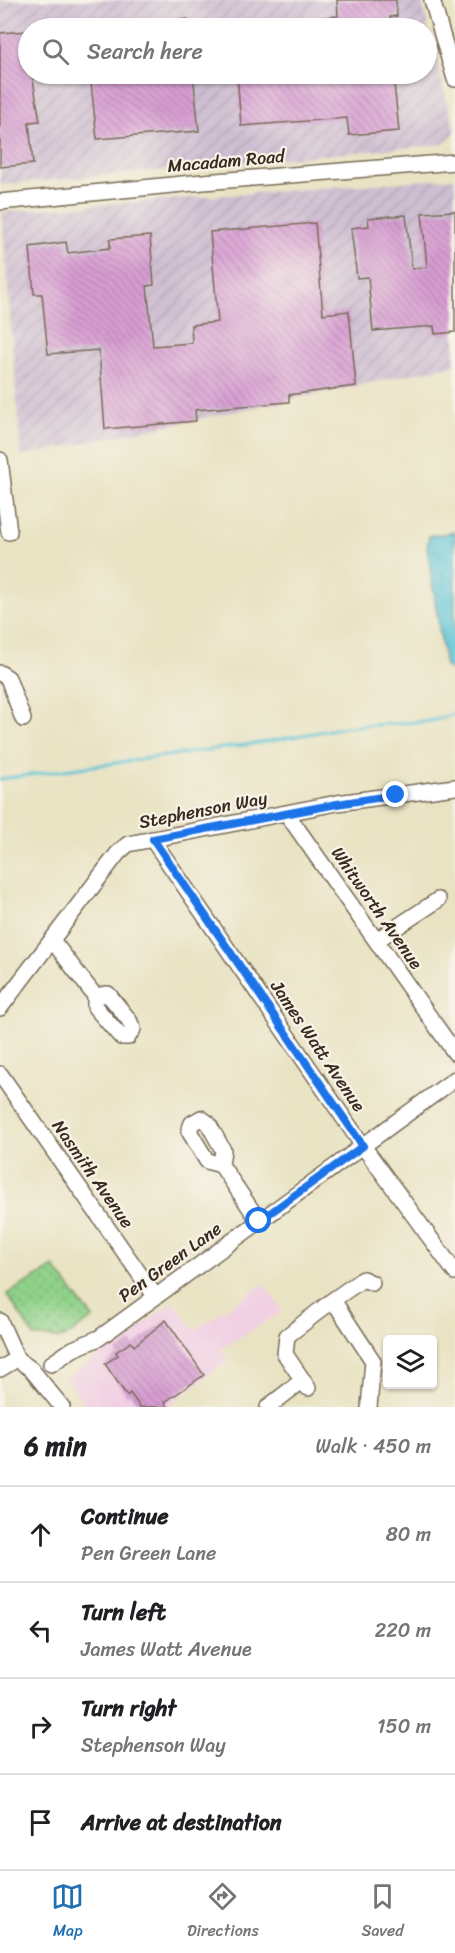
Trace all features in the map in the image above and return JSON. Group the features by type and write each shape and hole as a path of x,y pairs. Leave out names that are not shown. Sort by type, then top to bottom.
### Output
{"street":[{"path":"432,0 455,79"},
{"name":"Macadam Road","path":"0,202 204,182 455,162"},
{"path":"0,460 9,532"},
{"path":"0,673 8,678 23,719"},
{"name":"Stephenson Way","path":"0,1008 118,853 128,844 337,804 455,787"},
{"name":"Whitworth Avenue","path":"287,814 455,1053"},
{"name":"James Watt Avenue","path":"153,839 363,1146 455,1272"},
{"path":"377,940 438,900"},
{"path":"52,940 95,996"},
{"name":"Nasmith Avenue","path":"0,1074 155,1296"},
{"name":"Pen Green Lane","path":"59,1364 73,1349 99,1338 455,1079"},
{"path":"221,1166 259,1221"},
{"path":"268,1407 306,1384 285,1354 287,1336 363,1279 372,1283"},
{"path":"333,1300 373,1361 369,1407"},
{"path":"0,1321 17,1359 32,1369 62,1407"},
{"path":"0,1369 17,1359"}],"shaded area":[{"path":"0,0 421,0 426,18 18,18 18,84 437,84 437,62 455,132 444,144 0,185"},
{"path":"455,178 455,365 21,456 2,212"},
{"path":"263,1284 283,1311 221,1349 227,1361 170,1404 171,1407 86,1407 66,1378 173,1303 195,1330"}],"green space":[{"path":"54,1267 93,1318 64,1338 34,1337 7,1294"}],"water":[{"path":"455,532 455,670 445,667 427,548 429,536"}],"building":[{"path":"337,0 396,0 397,16 390,18 315,18 338,16"},
{"path":"18,32 18,84 34,84 40,121 29,122 33,164 0,167 0,33"},
{"path":"91,84 194,84 199,131 97,139"},
{"path":"238,84 394,84 399,131 349,135 347,118 241,126"},
{"path":"455,211 455,332 435,334 434,326 373,331 368,277 357,278 351,228 369,226 368,218 406,215 412,269 427,267 422,213"},
{"path":"315,223 323,314 349,311 356,386 289,395 289,402 195,410 196,421 105,429 99,350 48,354 42,294 34,294 30,247 66,242 68,253 110,248 110,239 150,236 154,285 147,286 153,346 192,343 191,325 218,322 210,232"},
{"path":"166,1320 204,1375 165,1402 168,1407 140,1407 130,1393 127,1396 105,1364 118,1355 116,1352 131,1342 134,1346"}],"waterway":[{"path":"0,779 259,743 346,727 431,721 455,714"}],"route":[{"path":"259,1221 363,1146 153,839 396,795"}]}
